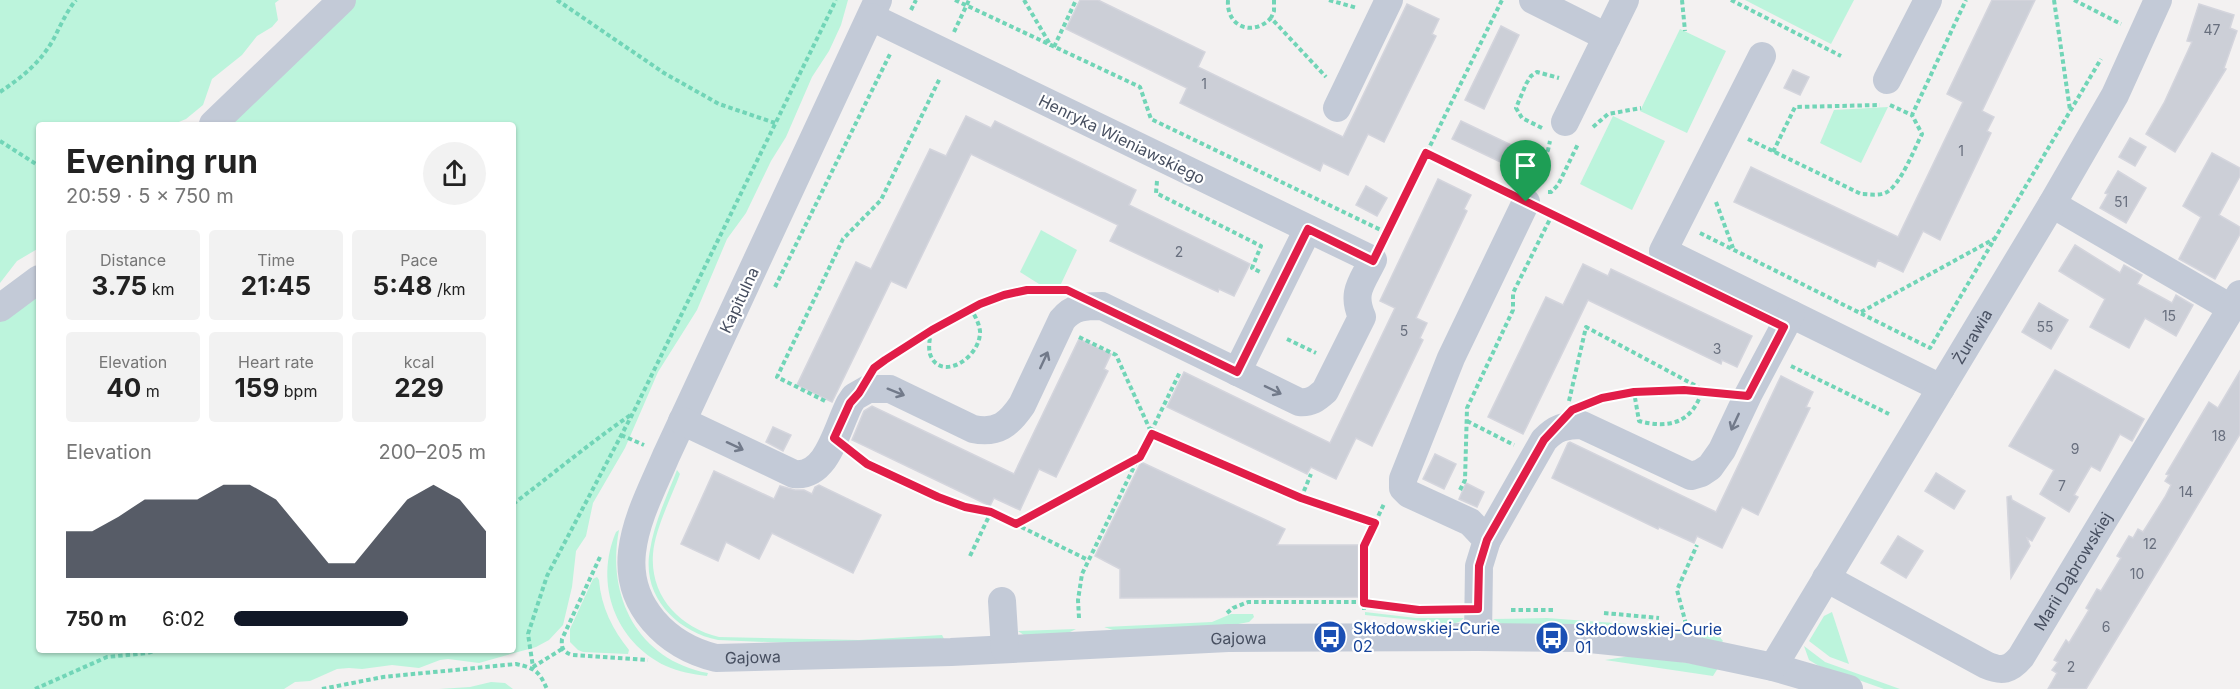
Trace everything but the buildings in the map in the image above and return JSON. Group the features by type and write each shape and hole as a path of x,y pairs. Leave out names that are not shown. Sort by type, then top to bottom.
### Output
{"street":[{"path":"215,122 342,0"},
{"path":"1340,102 1389,0"},
{"path":"1533,0 1607,37"},
{"path":"1580,129 1607,37 1625,0"},
{"path":"1887,80 1928,0"},
{"name":"Żurawia","path":"1773,667 2052,204 2115,95 2158,0"},
{"name":"Henryka Wieniawskiego","path":"874,8 901,31 1373,261"},
{"name":"Kapitulna","path":"643,606 636,589 632,554 636,532 644,509 682,421 874,8"},
{"path":"1762,56 1663,251 1941,388"},
{"path":"1487,540 1470,522 1408,494 1403,488 1403,479 1451,358 1526,202"},
{"path":"2052,204 2236,301"},
{"path":"1237,372 1308,229"},
{"path":"682,421 794,474 802,475 818,468 825,459 852,402 868,388 890,389 974,429 987,432 997,429 1014,417 1059,327 1068,313 1083,306 1102,306 1299,402 1307,403 1325,391 1362,317 1356,304 1358,291 1373,261"},
{"path":"0,308 36,281"},
{"name":"Marii Dąbrowskiej","path":"1826,578 1986,665 1998,670 2013,667 2236,301"},
{"path":"1478,623 1479,566 1487,540 1534,455 1554,430 1572,424 1582,425 1691,476 1701,473 1710,467 1722,450 1791,314"},
{"path":"1002,601 1005,649"},
{"name":"Gajowa","path":"643,606 665,634 683,646 716,658 1005,649 1478,623 1580,639 1688,649 1773,667 1849,689"}],"path":[{"path":"0,92 32,69 51,43 69,8 76,0"},
{"path":"557,0 673,78 719,104 775,123"},
{"path":"548,689 533,667 528,634 547,576 633,413 836,0"},
{"path":"775,288 916,0"},
{"path":"955,0 970,2 1053,46 1140,87 1151,119 1387,233"},
{"path":"1024,0 1053,46"},
{"path":"1053,46 1076,0"},
{"path":"1228,0 1228,11 1232,18 1238,25 1249,29 1265,25 1274,11 1274,0"},
{"path":"1373,261 1502,0"},
{"path":"1682,0 1685,31"},
{"path":"1731,0 1841,56"},
{"path":"2054,0 2071,111"},
{"path":"2074,0 2121,24"},
{"path":"970,2 949,43 947,65 881,200 843,239 777,377 852,402 874,368 932,330 971,309 1004,295 1027,290 1067,290"},
{"path":"2117,32 2126,16"},
{"path":"1271,18 1340,102"},
{"path":"1678,221 1930,348 2103,57"},
{"path":"1526,202 1530,190 1551,192 1558,185 1578,144 1580,129 1608,114 1641,108"},
{"path":"1726,128 1861,194 1877,195 1895,186 1922,134 1912,116"},
{"path":"0,141 36,164"},
{"path":"1426,153 1647,261"},
{"path":"1157,173 1156,193 1261,246 1252,268 1261,273"},
{"path":"1713,195 1733,249"},
{"path":"1449,512 1465,480 1467,408 1513,310 1513,294 1552,215"},
{"path":"1860,313 1995,238"},
{"path":"932,330 929,346 933,359 949,367 963,363 970,357 979,339 978,322 971,309"},
{"path":"1059,327 1116,355 1152,434 1301,498 1375,523"},
{"path":"1554,430 1565,418 1586,327 1702,391"},
{"path":"1287,339 1339,364"},
{"path":"1079,618 1080,591 1088,560 1152,434 1191,350"},
{"path":"1769,356 1889,414"},
{"path":"1582,404 1634,392 1684,390 1748,396"},
{"path":"1634,392 1639,421 1663,425 1688,416 1695,409 1702,391"},
{"path":"516,502 592,441 633,413"},
{"path":"1467,421 1534,455"},
{"path":"621,435 651,448"},
{"path":"834,438 867,464 947,501 991,512 1088,560"},
{"path":"1016,524 1140,457"},
{"path":"1301,498 1311,474"},
{"path":"1364,610 1364,546 1385,502"},
{"path":"970,556 991,512"},
{"path":"1687,628 1677,590 1696,545"},
{"path":"600,556 562,639 562,649 572,655 648,660"},
{"path":"1219,617 1248,602 1364,603 1431,610"},
{"path":"1478,623 1557,610"},
{"path":"1598,612 1666,619"},
{"path":"1676,621 1698,624"},
{"path":"322,689 382,677 490,665 516,664 533,667 562,649"},
{"path":"35,689 107,657 147,653"}],"green space":[{"path":"0,0 279,0 275,3 278,20 272,27 257,36 242,55 212,79 203,105 186,119 179,122 36,122 36,250 17,261 0,283"},
{"path":"351,0 848,0 841,25 829,51 812,77 786,137 771,161 746,213 727,239 697,310 658,372 625,448 593,503 586,536 576,551 572,587 563,625 549,640 536,647 516,653 516,122 227,122"},
{"path":"1745,0 1854,0 1831,44"},
{"path":"1680,29 1726,51 1687,133 1640,111"},
{"path":"1888,107 1861,163 1820,143 1834,110"},
{"path":"1613,116 1665,141 1632,210 1580,184"},
{"path":"1041,230 1077,250 1060,286 1039,284 1020,272"},
{"path":"36,287 36,653 515,653 479,663 448,659 419,668 392,665 362,669 337,669 310,681 295,682 284,689 0,689 0,314"},
{"path":"677,470 680,474 654,544 653,569 662,596 670,607 691,626 719,637 859,640 942,635 944,639 815,644 718,640 688,629 665,609 656,596 649,567 654,530"},
{"path":"619,530 616,555 618,578 623,601 632,621 646,639 663,654 684,666 708,673 707,676 666,666 648,655 622,627 614,609 607,571 610,551 616,532"},
{"path":"597,577 605,609 629,650 628,654 583,652 570,642 570,629 593,579"},
{"path":"1365,612 1416,618 1464,618 1452,624 1365,615"},
{"path":"1832,612 1849,664 1830,657 1809,641 1824,616"},
{"path":"1231,614 1253,614 1254,617 1249,622 1233,625 1116,631 1104,627 1212,622"},
{"path":"1547,618 1655,626 1719,636 1723,641 1721,643 1502,624 1493,619"},
{"path":"1076,629 1068,633 1024,635 1018,631"},
{"path":"1804,646 1825,662 1900,689 1884,689 1819,666 1809,660"},
{"path":"1631,656 1718,668 1713,676 1605,660"},
{"path":"491,682 505,683 513,689 439,689 470,687"}],"place":[{"name":"Skłodowskiej-Curie 02","path":"1330,637"},
{"name":"Skłodowskiej-Curie 01","path":"1552,638"}],"route":[{"path":"1426,153 1526,202 1784,327 1748,396 1684,390 1634,392 1602,398 1582,404 1572,410 1544,440 1534,455 1487,540 1479,566 1478,609 1419,610 1364,603 1364,546 1375,523 1301,498 1152,434 1140,457 1016,524 991,512 965,507 938,497 867,464 834,438 845,411 874,368 949,320 1004,295 1027,290 1067,290 1237,372 1308,229 1373,261 1426,153"}]}
